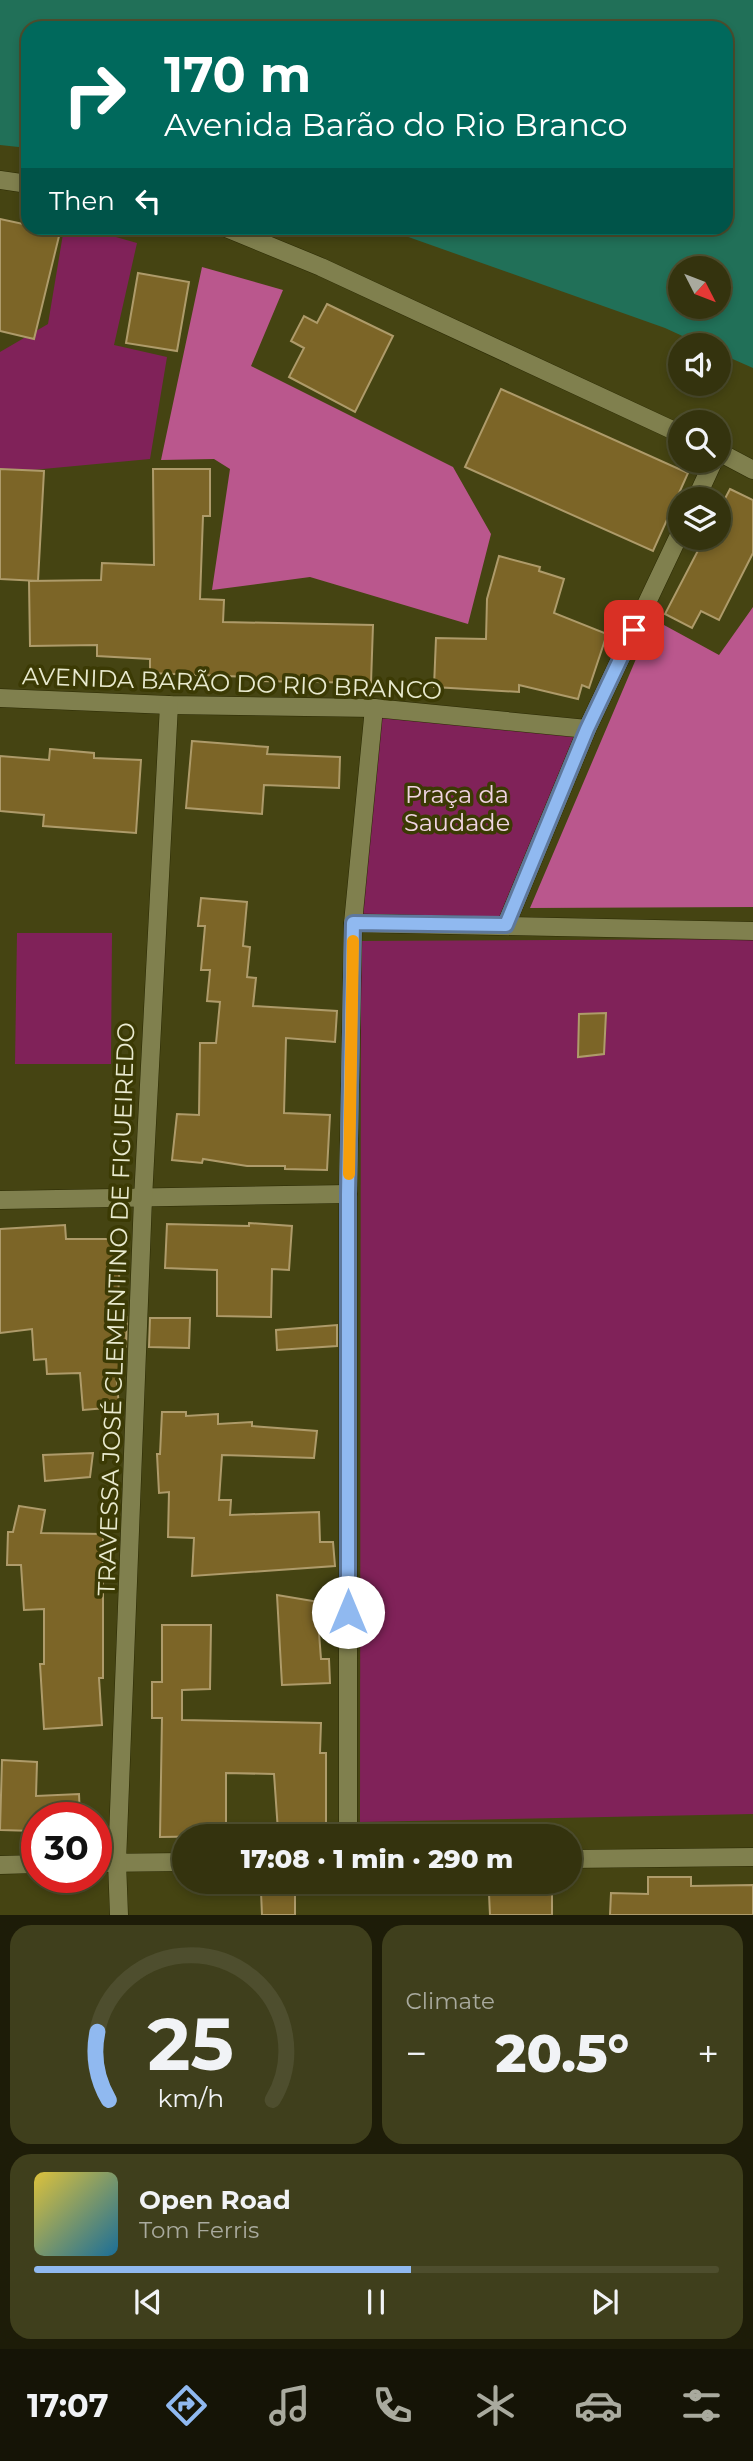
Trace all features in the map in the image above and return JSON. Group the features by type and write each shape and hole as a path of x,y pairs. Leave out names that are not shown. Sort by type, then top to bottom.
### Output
{"street":[{"path":"0,180 21,183"},
{"path":"243,235 321,267 668,428"},
{"path":"731,458 753,470"},
{"path":"506,925 587,729 672,550"},
{"name":"AVENIDA BARÃO DO RIO BRANCO","path":"0,698 169,705 374,708 587,729"},
{"name":"TRAVESSA JOSÉ CLEMENTINO DE FIGUEIREDO","path":"119,1915 117,1863 143,1199 169,705"},
{"path":"348,1824 348,1194 353,923 374,708"},
{"path":"353,923 753,931"},
{"path":"0,1200 348,1194"},
{"path":"582,1859 753,1857"},
{"path":"112,1863 172,1862"},
{"path":"0,1865 21,1864"}],"green space":[{"path":"63,235 109,235 137,243 114,345 167,357 150,459 0,473 0,352 48,324"},
{"name":"Praça da Saudade","path":"382,716 579,734 503,919 361,916"},
{"path":"17,933 112,933 111,1064 15,1064"},
{"path":"753,939 753,1814 360,1822 361,941"}],"shaded area":[{"path":"0,0 753,0 753,368 731,358 731,333 676,333 403,235 733,235 733,21 21,21 21,147 0,145"},
{"path":"202,267 283,290 251,366 453,467 491,534 468,624 310,577 212,590 230,469 214,459 161,460"},
{"path":"753,607 753,907 530,908 653,619 719,655"}],"building":[{"path":"0,219 21,224 21,235 59,235 34,339 0,331"},
{"path":"138,273 189,282 177,351 126,343"},
{"path":"327,304 393,336 355,412 289,377 304,348 291,341 304,316 317,323"},
{"path":"501,389 668,464 668,473 688,473 682,487 668,487 668,518 653,551 465,467"},
{"path":"0,469 44,471 38,581 0,579"},
{"path":"153,469 210,469 210,516 203,516 200,599 224,600 223,622 373,625 371,683 250,681 250,677 150,673 150,659 97,656 97,645 30,646 29,581 101,580 102,563 154,565"},
{"path":"731,489 753,500 753,553 719,620 701,611 692,628 665,614 698,550 731,550"},
{"path":"499,556 540,567 539,571 564,579 554,613 607,634 589,688 582,685 578,699 519,685 519,692 434,687 436,638 486,639 487,599"},
{"path":"192,741 268,747 267,754 340,757 339,788 264,785 262,814 186,808"},
{"path":"50,749 94,753 94,758 141,760 136,833 43,826 44,815 0,811 0,756 49,760"},
{"path":"201,898 247,902 243,946 250,947 247,977 256,978 253,1006 337,1011 335,1042 286,1038 284,1113 330,1115 327,1170 247,1166 203,1159 202,1163 172,1160 177,1114 199,1115 200,1043 216,1043 220,1002 207,1001 210,970 201,970 205,926 198,926"},
{"path":"606,1013 604,1054 578,1057 579,1014"},
{"path":"249,1223 292,1226 289,1270 272,1269 271,1317 217,1316 217,1270 165,1268 167,1224 249,1226"},
{"path":"65,1225 66,1239 114,1239 120,1260 117,1317 127,1317 126,1347 119,1347 120,1372 116,1372 119,1407 83,1410 80,1373 47,1374 46,1359 34,1360 32,1329 0,1333 0,1229"},
{"path":"150,1318 190,1318 189,1348 149,1347"},
{"path":"337,1325 337,1346 277,1350 276,1330"},
{"path":"162,1412 186,1412 186,1416 218,1414 218,1424 252,1422 252,1426 317,1431 314,1458 222,1455 219,1500 231,1500 230,1515 319,1512 320,1542 333,1542 335,1566 192,1576 194,1538 168,1537 169,1492 159,1493 157,1454 160,1454"},
{"path":"93,1453 90,1477 45,1481 43,1455"},
{"path":"19,1506 45,1510 41,1533 103,1534 103,1678 99,1678 102,1725 44,1729 40,1664 44,1664 44,1609 24,1610 21,1565 7,1565 8,1532 13,1532"},
{"path":"277,1595 325,1603 319,1633 321,1659 329,1659 330,1683 282,1685"},
{"path":"162,1625 211,1625 210,1689 182,1690 182,1720 321,1723 320,1753 326,1753 326,1824 278,1824 274,1774 226,1773 226,1824 172,1824 172,1837 160,1837 162,1718 152,1718 152,1682 162,1682"},
{"path":"2,1760 37,1762 36,1796 79,1794 79,1802 21,1802 21,1831 0,1830"},
{"path":"648,1877 691,1877 691,1886 753,1885 753,1915 610,1915 611,1893 648,1894"},
{"path":"261,1894 295,1894 295,1915 262,1915"},
{"path":"489,1894 552,1894 552,1915 490,1915"}],"slow traffic":[{"path":"349,1174 353,941"}],"route":[{"path":"348,1612 348,1194 353,923 506,925 587,729 634,630"}]}
